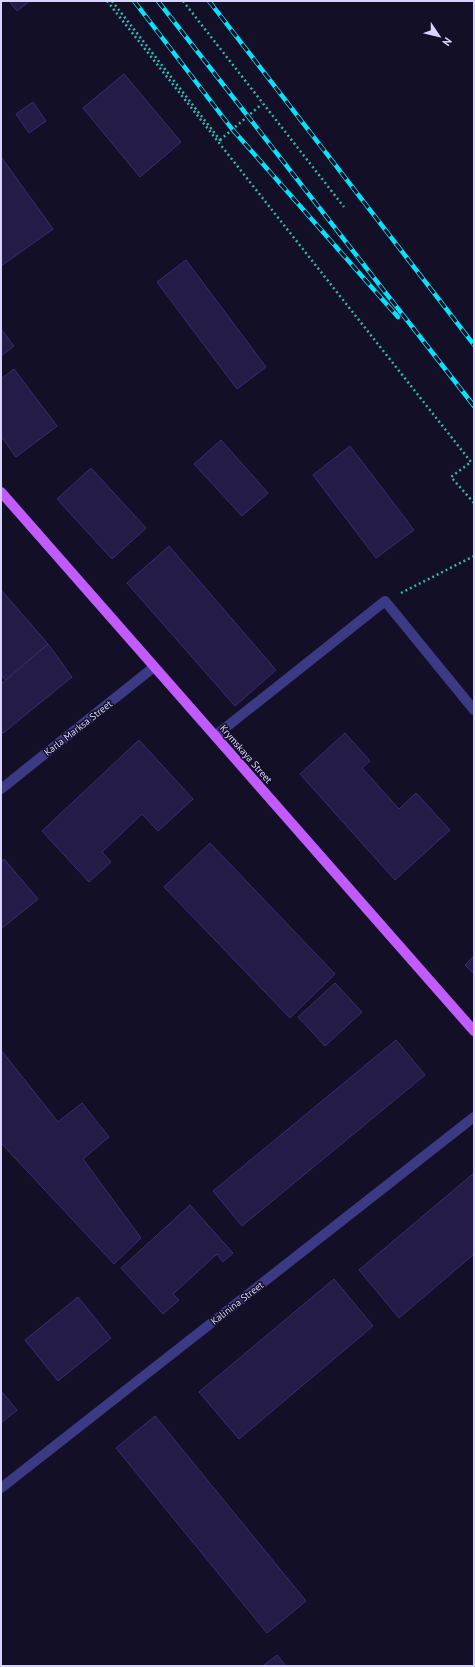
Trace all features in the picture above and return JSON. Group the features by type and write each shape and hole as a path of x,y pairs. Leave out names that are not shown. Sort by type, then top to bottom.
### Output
{"main road":[{"name":"Krymskaya Street","path":"1,492 474,1031"}],"street":[{"path":"215,736 385,601 474,710"},
{"name":"Karla Marksa Street","path":"1,789 154,667"},
{"name":"Kalinina Street","path":"1,1488 474,1117"}],"path":[{"path":"107,1 471,462 451,477 474,503"},
{"path":"112,1 219,141"},
{"path":"183,1 344,207"},
{"path":"219,141 262,104"},
{"path":"385,601 474,556"}],"building":[{"path":"9,1 30,1 17,11"},
{"path":"124,74 181,142 140,177 83,108"},
{"path":"33,102 46,121 29,133 16,114"},
{"path":"1,157 53,229 1,266"},
{"path":"186,260 266,367 237,389 157,282"},
{"path":"1,329 14,346 1,356"},
{"path":"14,369 57,426 16,457 1,436 1,379"},
{"path":"221,440 268,493 242,516 194,464"},
{"path":"350,446 414,530 376,558 313,475"},
{"path":"91,468 146,528 112,559 57,499"},
{"path":"169,546 276,670 235,706 127,583"},
{"path":"1,590 48,644 6,681 1,674"},
{"path":"48,644 72,677 3,733 1,731 1,684"},
{"path":"345,733 370,761 362,768 399,809 416,793 450,830 395,880 300,774"},
{"path":"139,740 193,799 158,831 142,814 102,852 111,862 89,882 42,831"},
{"path":"210,843 335,974 290,1018 164,887"},
{"path":"4,859 38,899 1,929 1,862"},
{"path":"474,956 474,974 465,965"},
{"path":"335,983 362,1012 325,1046 298,1017"},
{"path":"396,1040 425,1075 242,1226 213,1191"},
{"path":"1,1050 58,1122 82,1103 109,1137 83,1159 141,1238 114,1264 1,1143"},
{"path":"474,1173 474,1254 399,1318 359,1270"},
{"path":"190,1205 233,1253 223,1262 217,1254 173,1294 179,1300 163,1314 121,1268"},
{"path":"334,1279 373,1326 239,1439 199,1392"},
{"path":"78,1297 111,1338 58,1381 25,1340"},
{"path":"1,1391 17,1410 1,1423"},
{"path":"155,1416 306,1601 267,1633 116,1448"},
{"path":"277,1655 286,1666 263,1666"}],"railway":[{"path":"134,1 232,129 398,317"},
{"path":"158,1 474,406"},
{"path":"209,1 474,345"}]}
